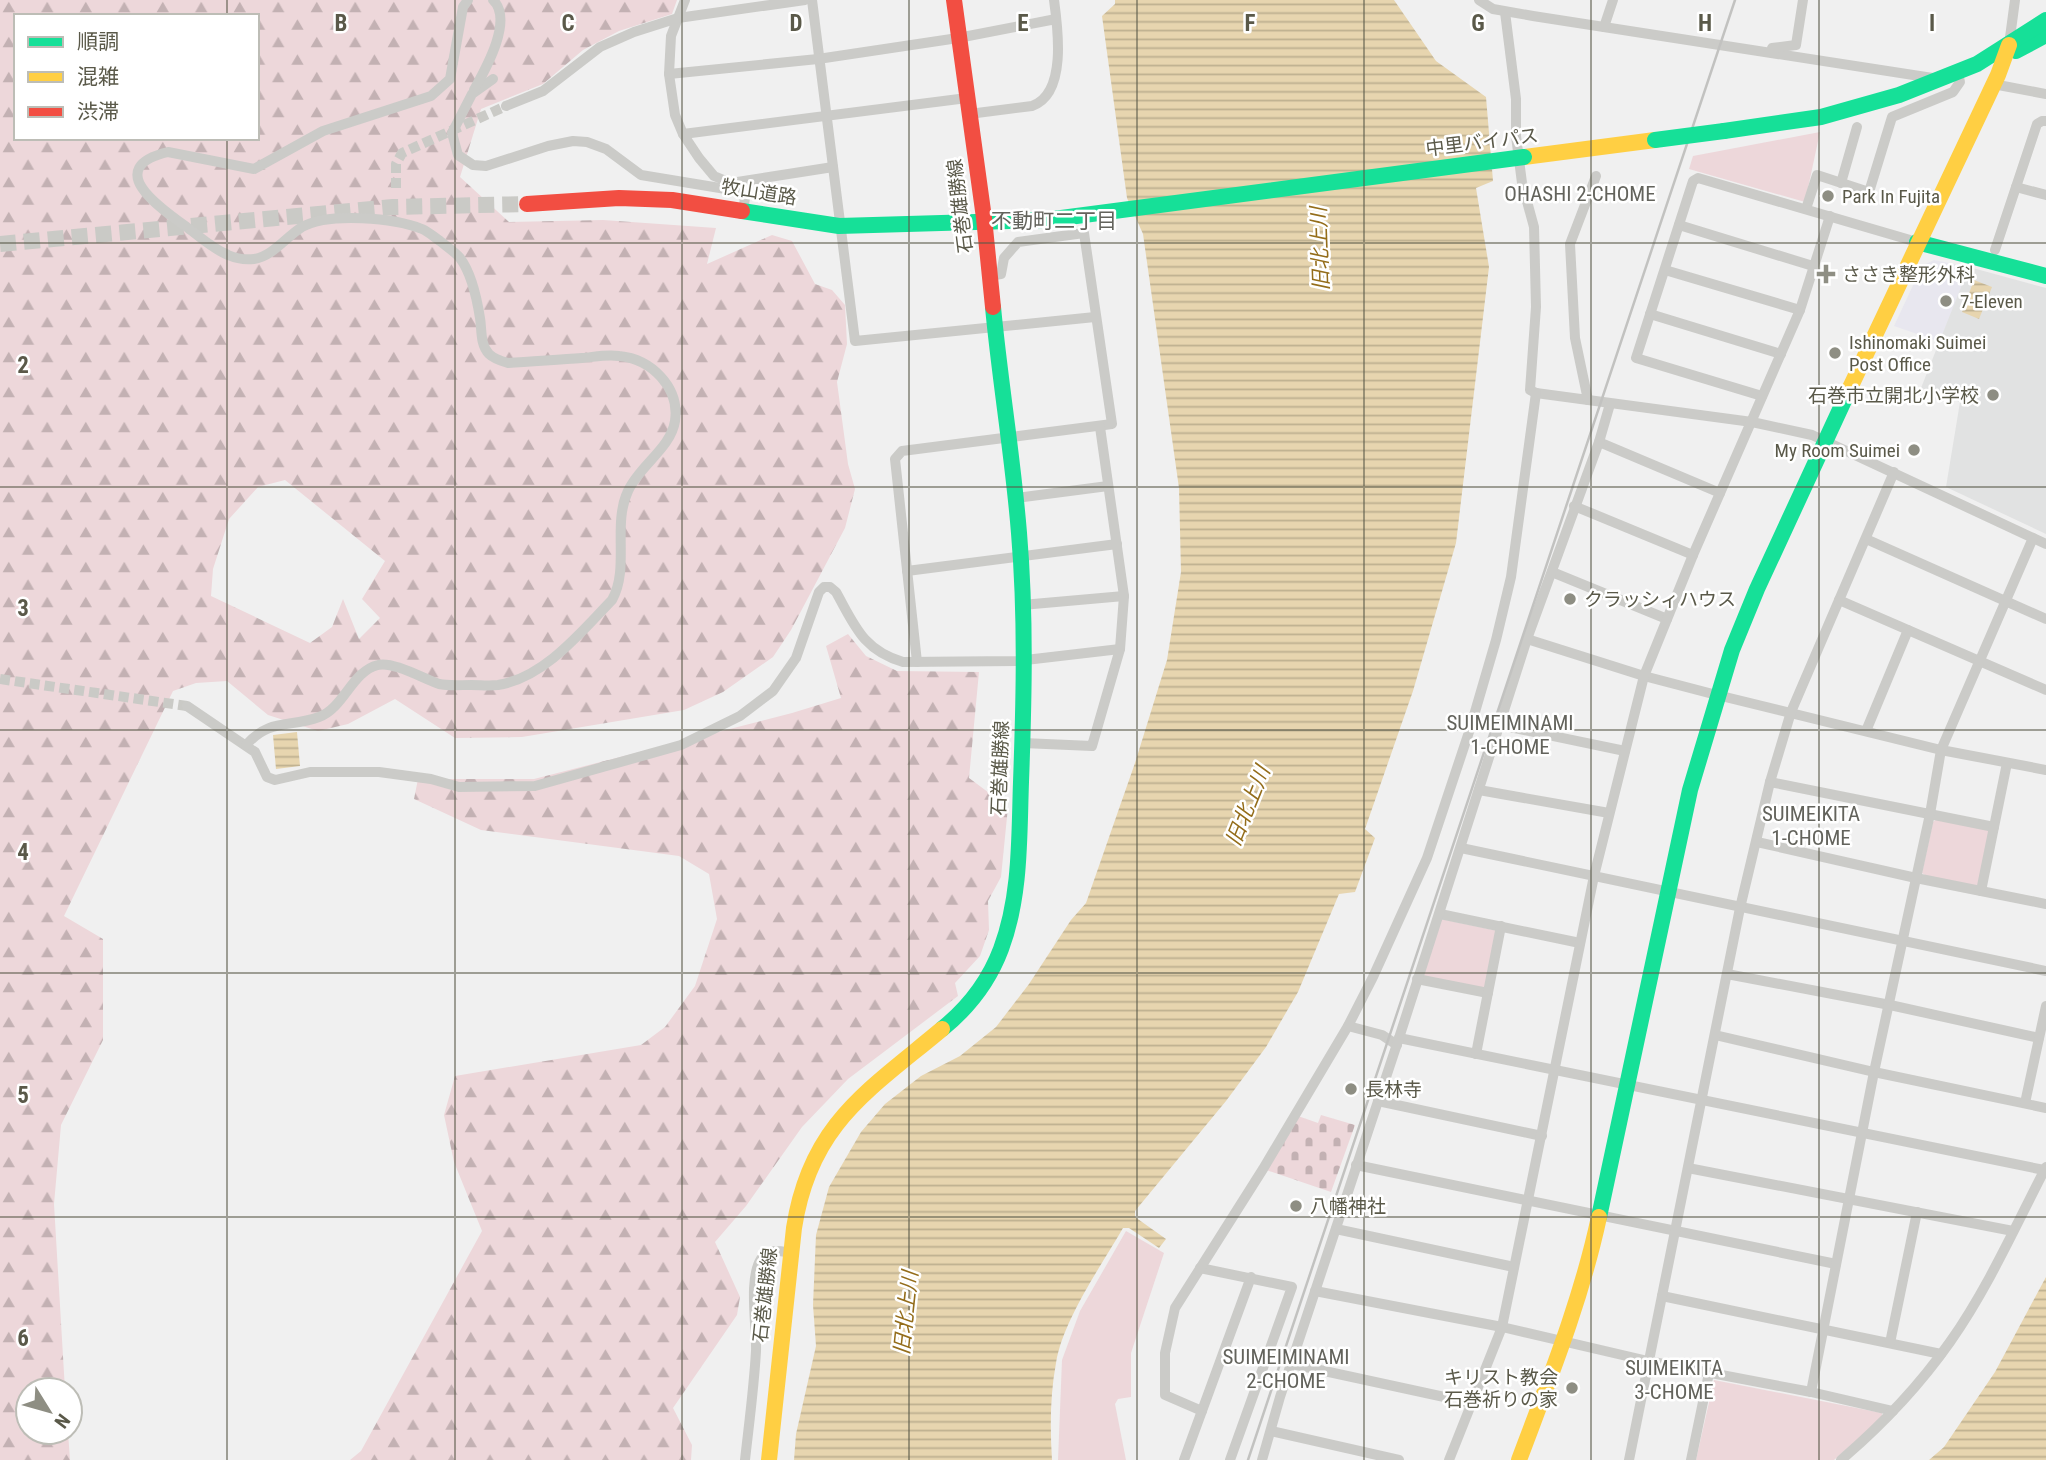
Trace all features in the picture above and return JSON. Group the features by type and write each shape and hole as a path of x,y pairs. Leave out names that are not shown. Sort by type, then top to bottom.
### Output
{"street":[{"path":"246,745 267,727 319,717 333,709 358,679 379,665 390,665 445,685 498,685 536,669 560,654 612,600 618,589 621,524 627,492 640,470 667,439 675,421 674,401 669,386 657,372 643,362 618,356 508,363 489,354 484,345 472,283 460,257 426,231 379,220 327,219 305,225 265,255 255,259 242,258 217,249 160,209 146,196 139,184 138,171 144,161 154,155 168,152 254,169 323,131 431,96 450,79 463,7 467,0"},
{"path":"493,0 500,9 501,19 492,58 452,132 458,155 472,165 486,166 548,146 573,141 587,142 606,149 641,175 738,191 745,198 743,212"},
{"path":"685,0 671,36 669,74 675,115 690,147 714,176 732,183 833,167"},
{"path":"506,106 543,91 600,47 634,32 678,18 805,0"},
{"path":"812,0 855,341 1095,317"},
{"name":"石巻雄勝線","path":"769,1460 791,1253 801,1191 823,1144 864,1093 934,1039 959,1015 980,988 1000,953 1007,930 1014,884 1023,743 1024,659 1020,555 985,222 954,0"},
{"path":"683,134 826,115 968,106 1032,106 1040,103 1051,90 1059,50 1054,0"},
{"path":"1479,0 1482,4 1505,12 1942,79"},
{"path":"1604,27 1613,0"},
{"path":"1759,50 1796,45 1803,0"},
{"path":"1520,1460 1588,1267 1692,784 1732,650 1825,440 1993,84 2007,50 2015,0"},
{"path":"1505,12 1516,99 1516,136 1522,183 1534,227 1536,307 1531,390 1610,404 1786,427 1825,440 2046,544"},
{"path":"669,74 818,59 958,38 1056,19"},
{"name":"中里バイパス","path":"2007,50 2046,20"},
{"name":"中里バイパス","path":"985,222 1046,220 1821,117 1869,105 1942,79 2046,35"},
{"path":"1807,209 1817,175 1870,192 1892,117 1953,92 1960,82 1958,73"},
{"path":"472,94 493,79"},
{"path":"1993,84 2046,94"},
{"path":"1995,250 2038,124 2046,121"},
{"path":"1841,183 1857,127"},
{"path":"1588,400 1575,338 1570,244 1596,176"},
{"path":"1762,396 1636,358 1693,181 1698,178 1917,242 2046,276"},
{"path":"2016,187 2046,195"},
{"name":"牧山道路","path":"527,204 629,198 672,200 839,226 985,222"},
{"path":"1450,1460 1502,1327 1594,876 1644,676 1693,555 1800,310 1830,216"},
{"path":"1679,225 1814,267"},
{"path":"917,662 895,459 898,454 902,451 1112,424 1084,233 1018,242 1004,258 1001,274 989,276"},
{"path":"1665,270 1800,310"},
{"path":"1650,314 1781,354"},
{"path":"1202,1410 1165,1395 1165,1353 1175,1308 1263,1169 1348,1026 1427,858 1483,685 1511,577 1536,393"},
{"path":"1262,1460 1527,639 1599,442 1610,404"},
{"path":"1023,743 1092,746 1120,649 1124,596 1100,427"},
{"path":"1599,442 1720,493"},
{"path":"1629,1460 1740,908 1770,782 1791,712 1894,472"},
{"path":"1016,498 1108,486"},
{"path":"1574,506 1693,555"},
{"path":"1811,1392 1941,750 2033,538"},
{"path":"1866,539 2046,619"},
{"path":"907,571 1117,544"},
{"path":"1552,572 1667,618"},
{"path":"187,706 256,752 267,777 275,780 310,772 379,772 431,779 458,787 535,786 681,745 740,716 773,691 787,674 796,658 819,592 824,587 830,587 836,592 862,638 870,646 886,657 903,662 1017,661 1120,649"},
{"path":"1022,606 1124,596"},
{"path":"1839,600 2046,690"},
{"path":"1866,731 1908,630"},
{"path":"1527,639 1644,676 1717,695 1941,750 2046,770"},
{"path":"1500,725 1625,751"},
{"path":"1981,891 2007,763"},
{"path":"1770,782 1994,827"},
{"path":"1479,789 1609,813"},
{"path":"1757,842 2046,904"},
{"path":"1461,848 2046,971"},
{"path":"1440,914 1580,943"},
{"path":"1476,1054 1501,926"},
{"path":"1727,974 1890,1005 2039,1038"},
{"path":"1417,979 1488,993"},
{"path":"2025,1103 2046,1006"},
{"path":"1348,1026 1398,1042 1476,1054 2045,1168 1962,1324 1893,1411 1841,1460"},
{"path":"1715,1035 2046,1108"},
{"path":"1378,1101 1542,1136"},
{"path":"1356,1165 1836,1264"},
{"path":"1688,1168 2013,1231"},
{"path":"1890,1343 1917,1212"},
{"path":"1336,1229 1514,1266"},
{"path":"745,1460 756,1350 756,1273 767,1253 791,1253"},
{"path":"1199,1268 1292,1287 1230,1460"},
{"path":"1184,1460 1251,1278"},
{"path":"1315,1291 1502,1327 1648,1361 1811,1392 1893,1411"},
{"path":"1662,1296 1941,1353"},
{"path":"1292,1364 1472,1403"},
{"path":"1691,1460 1709,1373"},
{"path":"1271,1432 1399,1460"}],"shaded area":[{"path":"1934,260 1969,267 1940,342 1894,326 1922,266"},
{"name":"石巻市立開北小学校","path":"1969,267 2046,288 2046,534 1946,487 1960,402 1921,388"}],"green space":[{"path":"0,0 677,0 672,14 619,31 583,50 543,84 481,109 460,177 509,222 603,220 716,228 707,264 772,235 792,241 815,284 832,290 845,305 847,344 837,382 848,464 855,489 845,528 791,630 773,657 723,692 684,710 522,737 455,738 395,699 348,724 318,731 268,715 227,681 196,683 173,691 64,916 103,939 103,1040 61,1125 54,1204 64,1376 14,1376 14,1446 69,1446 70,1460 0,1460","holes":["285,480 385,561 362,599 380,618 359,639 343,599 332,627 310,643 211,596 213,569 229,519 258,487"]},
{"path":"1820,132 1805,202 1689,169 1693,156"},
{"path":"848,634 866,656 897,671 979,672 969,778 1008,807 1001,877 988,901 989,930 980,956 955,983 958,996 848,1079 802,1127 746,1206 715,1242 740,1297 737,1315 673,1408 692,1445 691,1460 350,1460 361,1451 482,1231 454,1162 444,1115 455,1076 641,1045 665,1027 695,986 717,919 709,874 679,856 481,830 414,799 418,779 534,779 841,698 826,646"},
{"path":"1937,819 1989,829 1980,888 1928,877 1922,873 1933,822"},
{"path":"1441,919 1498,931 1485,989 1423,977"},
{"path":"1321,1115 1355,1125 1331,1192 1263,1169 1298,1116 1318,1123"},
{"path":"1126,1231 1164,1253 1131,1353 1131,1397 1118,1399 1115,1404 1126,1460 1058,1460 1062,1360 1080,1311"},
{"path":"1714,1380 1882,1413 1882,1419 1834,1460 1696,1460"}],"water":[{"name":"旧北上川","path":"1115,0 1394,0 1436,61 1486,97 1493,181 1476,188 1489,267 1456,543 1413,691 1365,829 1375,838 1355,892 1339,894 1298,992 1266,1047 1226,1101 1135,1211 1135,1217 1166,1239 1159,1248 1129,1228 1123,1228 1074,1311 1056,1363 1051,1412 1052,1460 794,1460 796,1434 816,1346 813,1305 816,1235 829,1187 861,1132 885,1104 921,1076 960,1056 996,1027 1029,984 1071,920 1086,903 1135,763 1167,660 1181,572 1179,488 1143,234 1127,198 1102,16 1115,4"},
{"path":"1974,280 1992,287 1979,319 1962,312"},
{"path":"297,732 300,766 276,769 273,735"},
{"path":"2046,1277 2046,1460 1929,1460 1944,1447 1995,1372"}],"tunnel":[{"path":"396,188 396,164 402,153 506,106"},
{"path":"0,244 393,207 527,204"},
{"path":"0,679 187,706"}],"railway":[{"path":"1248,1460 1735,0"}],"traffic: fast":[{"path":"1724,131 1821,117 1899,95 1977,64 2046,20"},
{"path":"2016,51 2046,35"},
{"path":"1655,140 1724,131"},
{"path":"1046,220 1524,157"},
{"path":"742,211 839,226 1046,220"},
{"path":"1917,242 2046,276"},
{"path":"942,1029 977,993 996,961 1008,929 1018,866 1024,689 1023,595 1016,505 993,307"},
{"path":"1599,1217 1690,790 1732,650 1757,589 1849,390"}],"traffic: slow":[{"path":"1849,390 1998,75 2009,45"},
{"path":"1524,157 1655,140"},
{"path":"769,1460 794,1228 802,1192 813,1162 846,1113 942,1029"},
{"path":"1519,1460 1574,1310 1599,1217"}],"traffic: jam":[{"path":"954,0 984,218 993,307"},
{"path":"527,204 619,198 672,200 742,211"}],"place":[{"name":"Park In Fujita","path":"1828,196"},
{"name":"ささき整形外科","path":"1826,274"},
{"name":"7-Eleven","path":"1946,301"},
{"name":"Ishinomaki Suimei Post Office","path":"1835,353"},
{"name":"石巻市立開北小学校","path":"1993,395"},
{"name":"My Room Suimei","path":"1914,450"},
{"name":"クラッシィハウス","path":"1570,599"},
{"name":"長林寺","path":"1351,1089"},
{"name":"八幡神社","path":"1296,1206"},
{"name":"キリスト教会 石巻祈りの家","path":"1572,1388"}],"district":[{"name":"OHASHI 2-CHOME","path":"1580,194"},
{"name":"不動町二丁目","path":"1054,221"},
{"name":"SUIMEIMINAMI 1-CHOME","path":"1510,735"},
{"name":"SUIMEIKITA 1-CHOME","path":"1811,826"},
{"name":"SUIMEIMINAMI 2-CHOME","path":"1286,1369"},
{"name":"SUIMEIKITA 3-CHOME","path":"1674,1380"}]}
